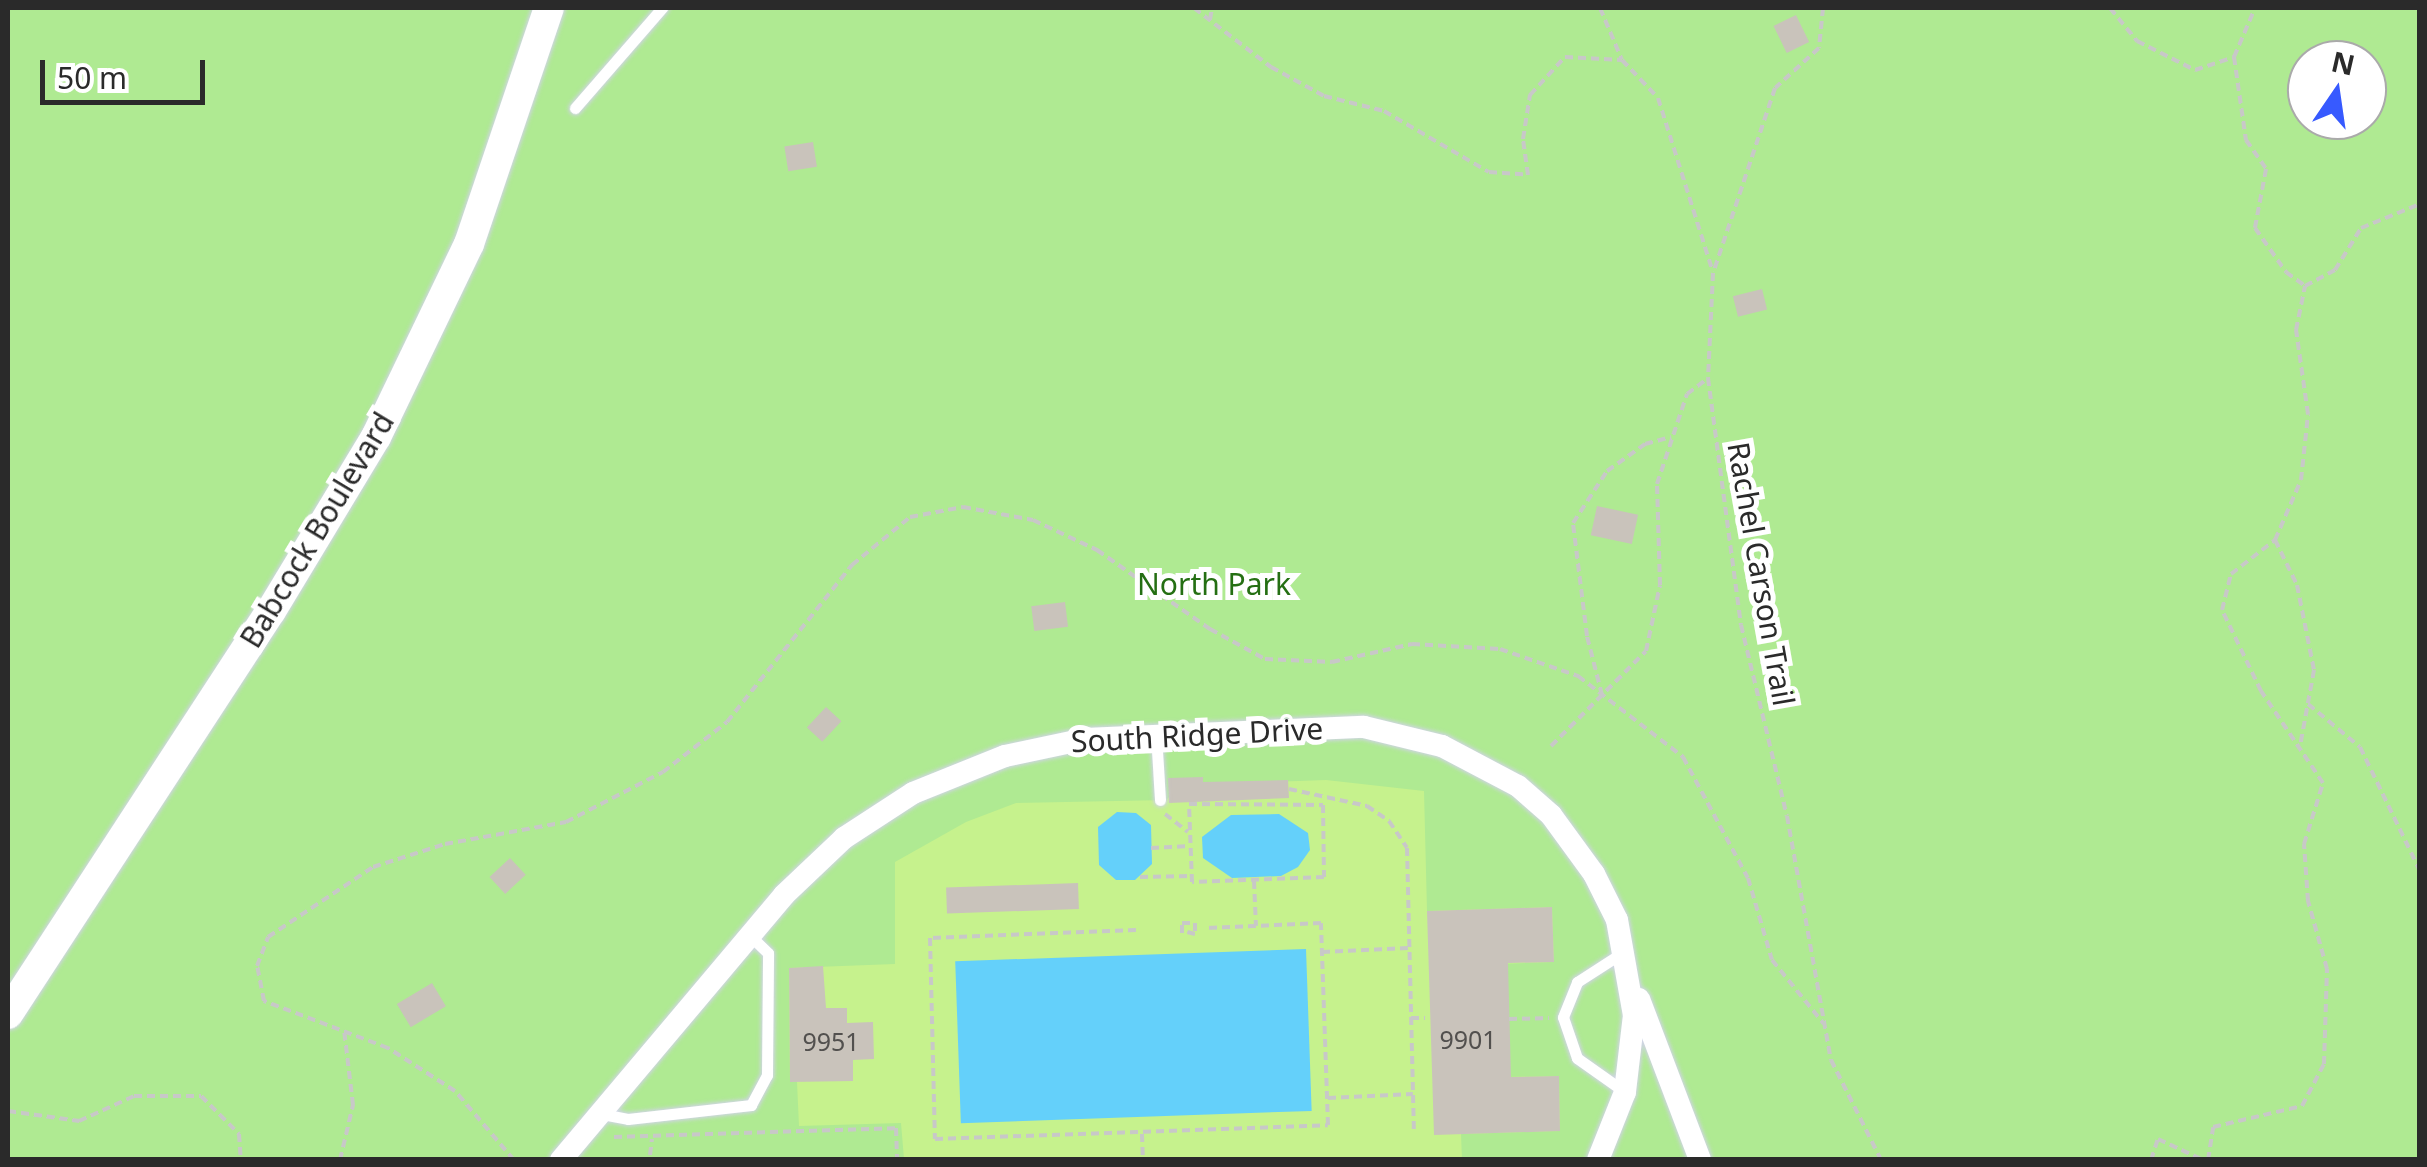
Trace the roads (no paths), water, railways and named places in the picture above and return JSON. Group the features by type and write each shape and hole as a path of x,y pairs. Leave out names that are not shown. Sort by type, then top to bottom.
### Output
{"main road":[{"name":"Babcock Boulevard","path":"8,1014 272,611 376,436 468,244 549,8"}],"street":[{"name":"South Ridge Drive","path":"561,1160 748,934 844,838 913,793 1044,746 1156,734 1364,727 1407,734 1474,760 1518,786 1575,844 1617,920 1631,979 1634,1015 1625,1092 1598,1160"},
{"name":"South Ridge Drive","path":"1631,979 1700,1160"}],"lane":[{"path":"575,108 662,8"},
{"path":"1156,734 1160,800"},
{"path":"598,1113 628,1119 751,1106 767,1075 768,953 748,934"},
{"path":"1625,951 1577,982 1563,1017 1577,1058 1625,1092"}],"water":[{"path":"1117,812 1136,813 1151,825 1152,864 1135,880 1116,880 1099,865 1098,827"},
{"path":"1279,814 1308,833 1310,850 1298,867 1281,876 1232,878 1203,858 1202,837 1231,815"},
{"path":"1306,949 1312,1111 961,1123 955,961"}],"park label":[{"name":"North Park","path":"1214,584"}]}
